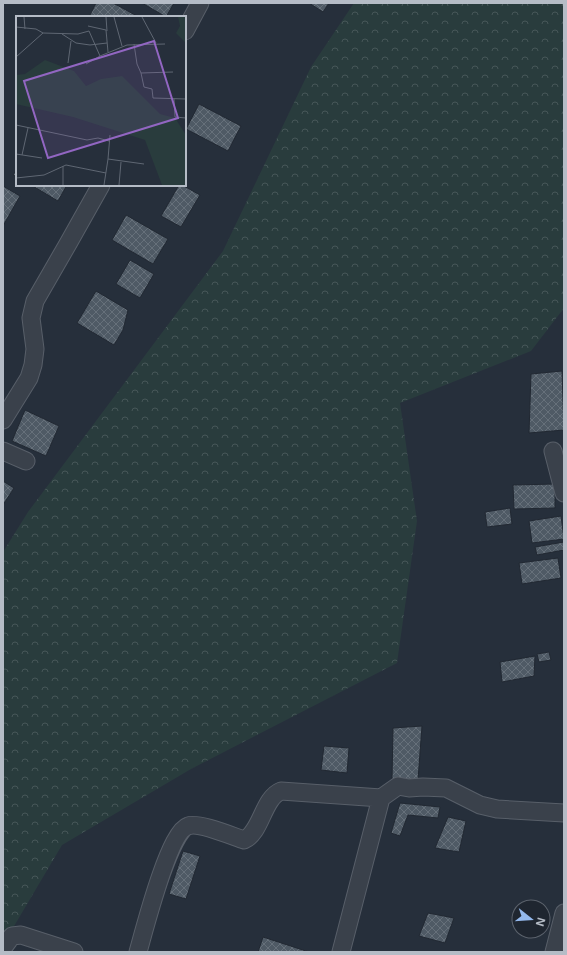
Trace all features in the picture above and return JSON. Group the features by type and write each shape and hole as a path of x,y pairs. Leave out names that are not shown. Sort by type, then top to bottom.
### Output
{"street":[{"path":"186,29 200,3"},
{"path":"3,420 29,378 33,365 35,349 31,318 34,301 100,186"},
{"path":"3,451 26,461"},
{"path":"553,451 564,493"},
{"path":"138,952 154,894 171,848 181,830 188,826 198,825 244,840 253,834 262,814 276,792 281,791 381,798 398,786 409,788 446,788 480,805 497,809 564,813"},
{"path":"341,952 381,798"},
{"path":"554,952 562,936 564,913"},
{"path":"3,948 12,936 21,935 74,952"}],"green space":[{"path":"354,3 564,3 564,308 531,351 400,403 417,521 397,663 191,769 62,845 7,938 3,939 3,552 28,512 223,251 311,67"}],"building":[{"path":"96,3 113,3 137,16 90,16"},
{"path":"142,3 174,3 167,16"},
{"path":"309,3 329,3 323,12"},
{"path":"199,104 241,126 228,151 186,129"},
{"path":"3,186 20,196 3,226"},
{"path":"33,186 66,186 58,201"},
{"path":"178,186 184,186 200,195 181,227 161,216"},
{"path":"126,215 168,239 153,264 112,240"},
{"path":"130,260 154,274 140,298 116,284"},
{"path":"96,291 128,310 123,330 114,345 77,323"},
{"path":"562,371 564,430 529,433 531,374"},
{"path":"25,410 59,426 46,456 12,441"},
{"path":"3,481 14,488 3,505"},
{"path":"555,484 555,508 514,509 513,485"},
{"path":"510,508 512,524 487,527 485,512"},
{"path":"561,516 564,539 532,543 529,521"},
{"path":"564,542 564,550 537,555 535,547"},
{"path":"558,558 561,578 522,584 519,563"},
{"path":"549,652 551,660 539,662 537,654"},
{"path":"535,656 534,676 502,682 500,662"},
{"path":"422,726 418,780 392,780 393,728"},
{"path":"324,746 349,748 347,773 321,770"},
{"path":"400,803 440,807 438,818 408,815 400,836 391,833"},
{"path":"448,817 466,821 459,852 435,848"},
{"path":"183,851 200,856 186,899 169,894"},
{"path":"428,913 454,918 445,943 419,936"},
{"path":"263,937 309,952 258,952"}]}
